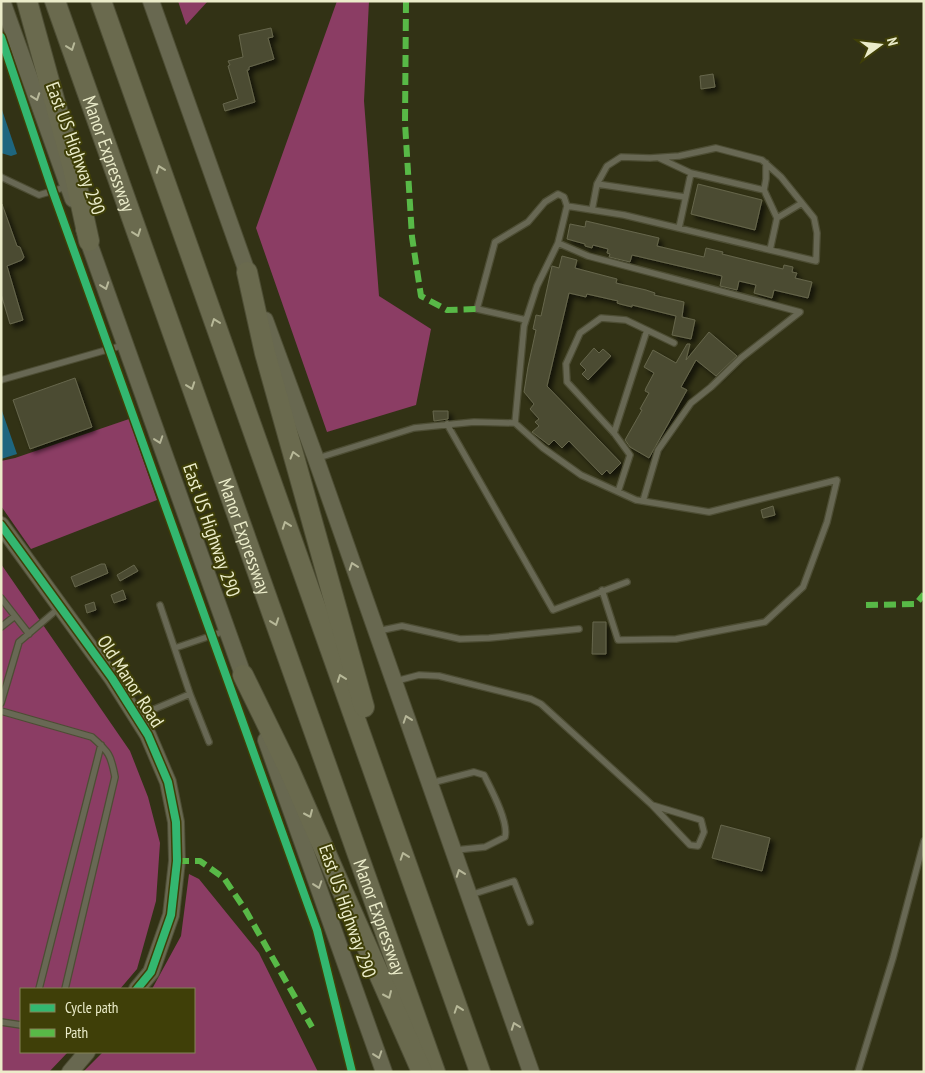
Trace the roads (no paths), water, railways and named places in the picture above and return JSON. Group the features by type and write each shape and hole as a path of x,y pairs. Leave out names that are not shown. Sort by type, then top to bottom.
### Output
{"highway":[{"path":"27,1 73,168 89,240"},
{"name":"Manor Expressway","path":"55,1 434,1072"},
{"path":"101,1 480,1072"},
{"path":"248,272 265,354 378,759 386,806"},
{"path":"243,675 288,767 422,1072"}],"main road":[{"name":"East US Highway 290","path":"2,1 89,240 384,1072"},
{"path":"151,1 316,459 531,1072"},
{"name":"Old Manor Road","path":"1,525 112,678 148,735 168,782 176,822 178,861 171,915 151,972 138,988"},
{"path":"70,1072 86,1053"}],"lane":[{"path":"567,206 592,210 624,215 816,260 817,226 814,218 781,177 762,160 716,148 659,158 622,157 606,166 597,184 592,210"},
{"path":"659,158 691,173 764,190"},
{"path":"766,163 764,190 777,218 770,250"},
{"path":"679,228 691,173"},
{"path":"1,176 39,195 68,186"},
{"path":"597,184 686,197"},
{"path":"515,423 524,326 526,320 537,286 558,244 567,206 564,197 558,194 545,202 528,222 495,242 478,309 526,320"},
{"path":"777,218 802,203"},
{"path":"558,244 588,256 800,312 741,358 691,403 658,450 643,502"},
{"path":"618,492 630,455 614,434 567,382 566,364 580,333 600,318 626,320 674,343"},
{"path":"614,434 647,330"},
{"path":"1,380 126,344"},
{"path":"316,459 414,428 474,422 515,423 542,448 581,475 643,502 709,512 837,480 827,522 803,587 766,622 676,639 618,640 602,590"},
{"path":"447,424 552,610 628,582"},
{"path":"1,598 28,634"},
{"path":"160,604 190,694 209,742"},
{"path":"1,703 19,642 60,607"},
{"path":"1,627 15,616"},
{"path":"376,631 402,626 460,640 579,630"},
{"path":"175,648 227,630"},
{"path":"394,682 420,675 439,676 531,699 541,704 652,805 690,845 698,846 704,832 700,820 652,805"},
{"path":"136,717 190,694"},
{"path":"1,711 92,737 102,745 111,757 115,777 65,988"},
{"path":"39,988 102,745"},
{"path":"429,784 474,772 484,775 507,831 505,837 485,847 452,851"},
{"path":"858,1072 893,958 924,841"},
{"path":"468,896 514,881 530,922"},
{"path":"1,1022 20,1025"}],"water":[{"path":"1,107 17,154 11,156 1,153"},
{"path":"1,408 17,454 1,459"}]}
